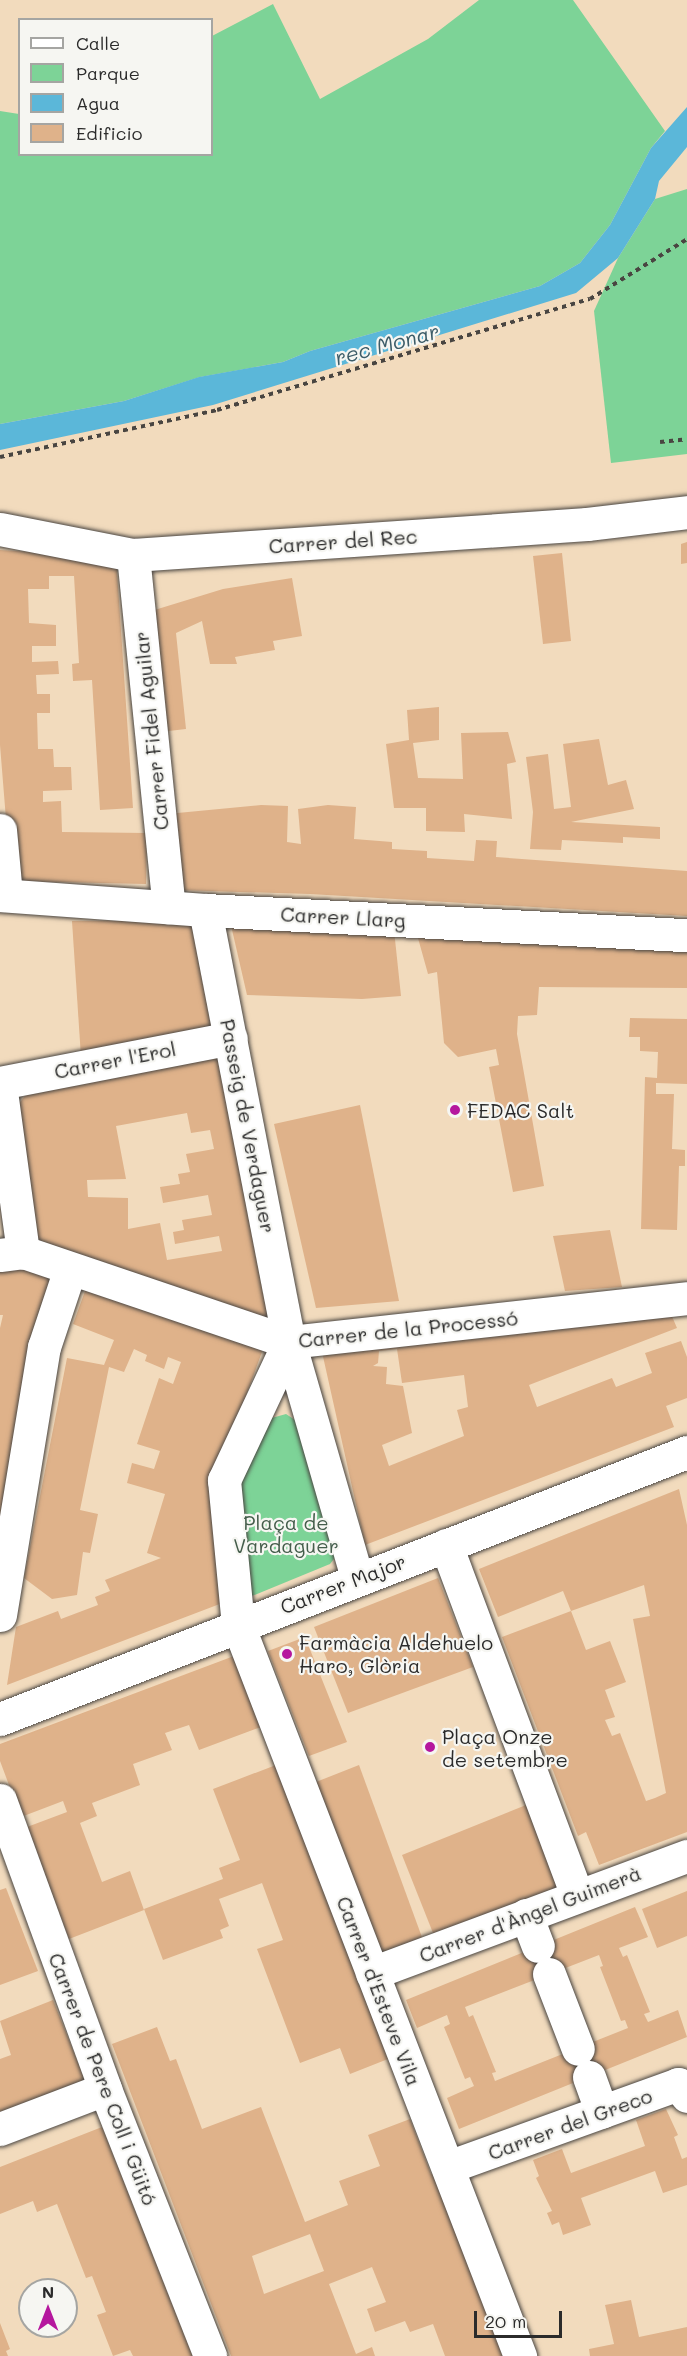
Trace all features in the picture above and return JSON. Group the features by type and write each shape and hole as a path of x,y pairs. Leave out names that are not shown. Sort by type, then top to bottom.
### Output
{"street":[{"name":"Carrer del Rec","path":"0,528 133,555 587,524 687,512"},
{"name":"Carrer Fidel Aguilar","path":"133,555 169,908"},
{"path":"0,830 3,895"},
{"name":"Carrer Llarg","path":"3,895 169,908 687,935"},
{"name":"Passeig de Verdaguer","path":"205,910 289,1342 357,1578"},
{"name":"Carrer l'Erol","path":"0,1084 231,1038"},
{"path":"0,1084 11,1254"},
{"name":"Carrer de la Processó","path":"11,1254 70,1269 289,1342 687,1298"},
{"path":"0,1615 45,1347 70,1269"},
{"name":"Carrer d'Esteve Vila","path":"289,1342 224,1480 238,1625 520,2356"},
{"name":"Carrer Major","path":"0,1719 357,1578 687,1452"},
{"path":"446,1545 577,1895"},
{"name":"Carrer de Pere Coll i Güitó","path":"0,1800 105,2089 210,2356"},
{"name":"Carrer d'Àngel Guimerà","path":"372,1974 577,1895 687,1856"},
{"path":"526,1915 602,2112"},
{"name":"Carrer del Greco","path":"448,2168 678,2084 687,2096"},
{"path":"0,2129 105,2089"}],"path":[{"path":"0,457 217,410 590,299 687,239"},
{"path":"660,442 687,439"}],"green space":[{"path":"479,0 573,0 665,131 651,148 610,225 580,263 540,286 310,351 283,362 200,377 124,401 0,424 0,111 18,114 18,156 213,156 213,35 273,4 320,99 428,39"},
{"path":"687,189 687,454 611,463 594,311 618,258 655,199"},
{"name":"Plaça de Vardaguer","path":"286,1414 301,1424 337,1555 330,1564 247,1598 238,1484 261,1421"}],"water":[{"name":"rec Monar","path":"687,107 687,147 659,181 655,199 618,258 576,293 213,405 0,450 0,424 124,401 199,377 283,362 310,351 540,286 580,263 610,225 651,148"}],"building":[{"path":"687,542 687,563 681,564 681,544"},
{"path":"0,550 116,557 133,808 100,810 92,680 73,681 72,664 79,663 74,576 49,576 49,589 28,589 29,623 56,625 56,646 32,646 32,662 58,661 59,674 36,675 37,694 50,694 50,713 37,713 38,749 53,749 54,767 71,767 72,790 43,791 43,802 61,801 62,832 147,833 146,884 11,881 0,745"},
{"path":"562,553 571,641 543,644 533,556"},
{"path":"292,578 302,636 273,641 275,650 235,657 237,664 210,664 202,621 176,633 186,729 160,732 148,612 223,589"},
{"path":"439,707 439,740 413,743 418,778 463,779 461,733 508,732 516,762 507,764 512,819 464,814 465,832 426,831 426,808 394,808 386,744 409,740 407,710"},
{"path":"599,739 608,785 626,780 634,809 571,822 660,827 660,839 623,837 623,843 562,840 561,850 530,849 533,812 526,757 548,754 554,809 571,807 563,744"},
{"path":"261,805 288,806 287,842 301,844 298,809 328,805 356,807 354,839 392,842 392,849 427,851 427,858 474,861 476,840 497,841 496,857 687,871 687,916 310,894 176,890 167,814"},
{"path":"192,920 213,1035 81,1057 72,921"},
{"path":"230,921 394,930 401,996 362,999 247,995"},
{"path":"416,931 687,943 687,988 539,987 537,1015 518,1016 517,1034 544,1186 513,1192 489,1067 499,1065 496,1049 458,1057 444,1043 437,972 428,974"},
{"path":"630,1018 687,1019 687,1084 656,1083 656,1094 674,1094 672,1149 685,1150 685,1166 679,1166 677,1230 641,1229 645,1077 657,1078 658,1052 640,1051 640,1037 629,1037"},
{"path":"225,1053 259,1244 268,1322 35,1239 18,1105 33,1085","holes":["187,1113 191,1133 210,1130 214,1149 186,1154 190,1172 178,1174 180,1184 160,1187 163,1203 208,1195 212,1215 182,1220 184,1230 173,1232 175,1244 219,1236 222,1251 167,1260 160,1223 128,1229 128,1198 88,1197 87,1180 126,1179 116,1126"]},
{"path":"360,1105 399,1301 316,1308 274,1124"},
{"path":"610,1230 622,1287 565,1291 553,1236"},
{"path":"19,1267 57,1278 0,1525 0,1328 3,1315 0,1315 0,1269"},
{"path":"88,1283 263,1349 227,1449 225,1602 7,1685 16,1627 58,1611 61,1619 98,1605 95,1597 110,1591 105,1580 161,1558 147,1553 165,1494 127,1483 132,1463 154,1469 160,1451 137,1444 159,1378 173,1384 181,1362 168,1357 164,1369 145,1361 147,1355 134,1349 124,1372 109,1367 80,1510 98,1514 90,1553 83,1552 77,1595 52,1599 24,1578 67,1358 104,1365 114,1340 73,1324"},
{"path":"668,1307 677,1328 529,1385 537,1407 612,1378 616,1387 652,1373 645,1353 681,1341 687,1357 687,1398 666,1406 674,1427 365,1545 320,1343 374,1350 373,1336","holes":["397,1349 402,1383 464,1375 468,1407 457,1410 464,1436 389,1466 382,1445 412,1433 403,1386 386,1384 387,1367 373,1366 378,1363 379,1351"]},
{"path":"679,1489 687,1525 687,1832 599,1865 586,1832 578,1836 502,1637 571,1611 563,1591 498,1617 479,1569","holes":["644,1585 650,1616 633,1619 666,1793 646,1801 620,1733 612,1736 605,1720 615,1717 605,1690 626,1682 610,1641 586,1650 571,1611"]},
{"path":"438,1578 473,1667 348,1713 314,1627"},
{"path":"305,1637 347,1742 309,1756 268,1651"},
{"path":"234,1656 261,1727 199,1750 189,1725 165,1733 172,1750 133,1764 140,1785 92,1803 97,1816 80,1823 102,1882 130,1871 144,1910 69,1939 27,1827 67,1812 63,1801 21,1817 0,1761 0,1744"},
{"path":"276,1765 388,2059 350,2074 340,2048 300,2063 257,1949 283,1940 262,1883 219,1899 229,1926 220,1930 223,1938 163,1960 144,1909 223,1879 219,1868 240,1860 213,1789"},
{"path":"359,1765 423,1940 383,1954 316,1782"},
{"path":"526,1805 559,1890 435,1938 402,1855"},
{"path":"6,1888 38,1971 0,1985 0,1890"},
{"path":"687,1891 687,1936 657,1948 642,1909"},
{"path":"635,1907 648,1937 619,1948 623,1957 627,1955 650,2012 644,2014 648,2022 678,2010 687,2037 459,2129 447,2098 474,2086 470,2077 465,2079 444,2027 450,2024 447,2015 417,2028 406,2000","holes":["599,1955 603,1966 600,1967 621,2021 625,2020 628,2028 495,2081 492,2073 496,2072 473,2015 469,2017 465,2007"]},
{"path":"53,2000 86,2083 0,2117 0,2059 11,2055 0,2021"},
{"path":"157,2027 170,2061 176,2059 202,2129 261,2107 305,2222 348,2205 339,2181 380,2166 368,2135 410,2119 431,2174 438,2171 507,2356 445,2356 433,2324 410,2332 405,2321 375,2332 367,2309 386,2302 372,2267 329,2284 356,2354 372,2347 375,2356 231,2356 112,2044","holes":["310,2234 324,2271 264,2294 252,2256"]},
{"path":"666,2109 678,2135 674,2137 682,2159 687,2157 687,2185 663,2193 655,2171 581,2198 591,2225 563,2235 559,2222 552,2225 547,2213 552,2211 536,2178 539,2176 533,2160 562,2149 571,2173 645,2146 636,2120"},
{"path":"102,2127 193,2356 133,2356 130,2350 113,2356 97,2315 106,2312 92,2276 86,2278 57,2204 37,2212 33,2201 0,2214 0,2167"},
{"path":"631,2300 639,2337 687,2327 687,2356 590,2356 589,2349 614,2344 605,2305"},
{"path":"0,2323 10,2349 6,2351 8,2356 0,2356"}],"place":[{"name":"FEDAC Salt","path":"455,1110"},
{"name":"Farmàcia Aldehuelo Haro, Glòria","path":"287,1654"},
{"name":"Plaça Onze de setembre","path":"430,1747"}]}
